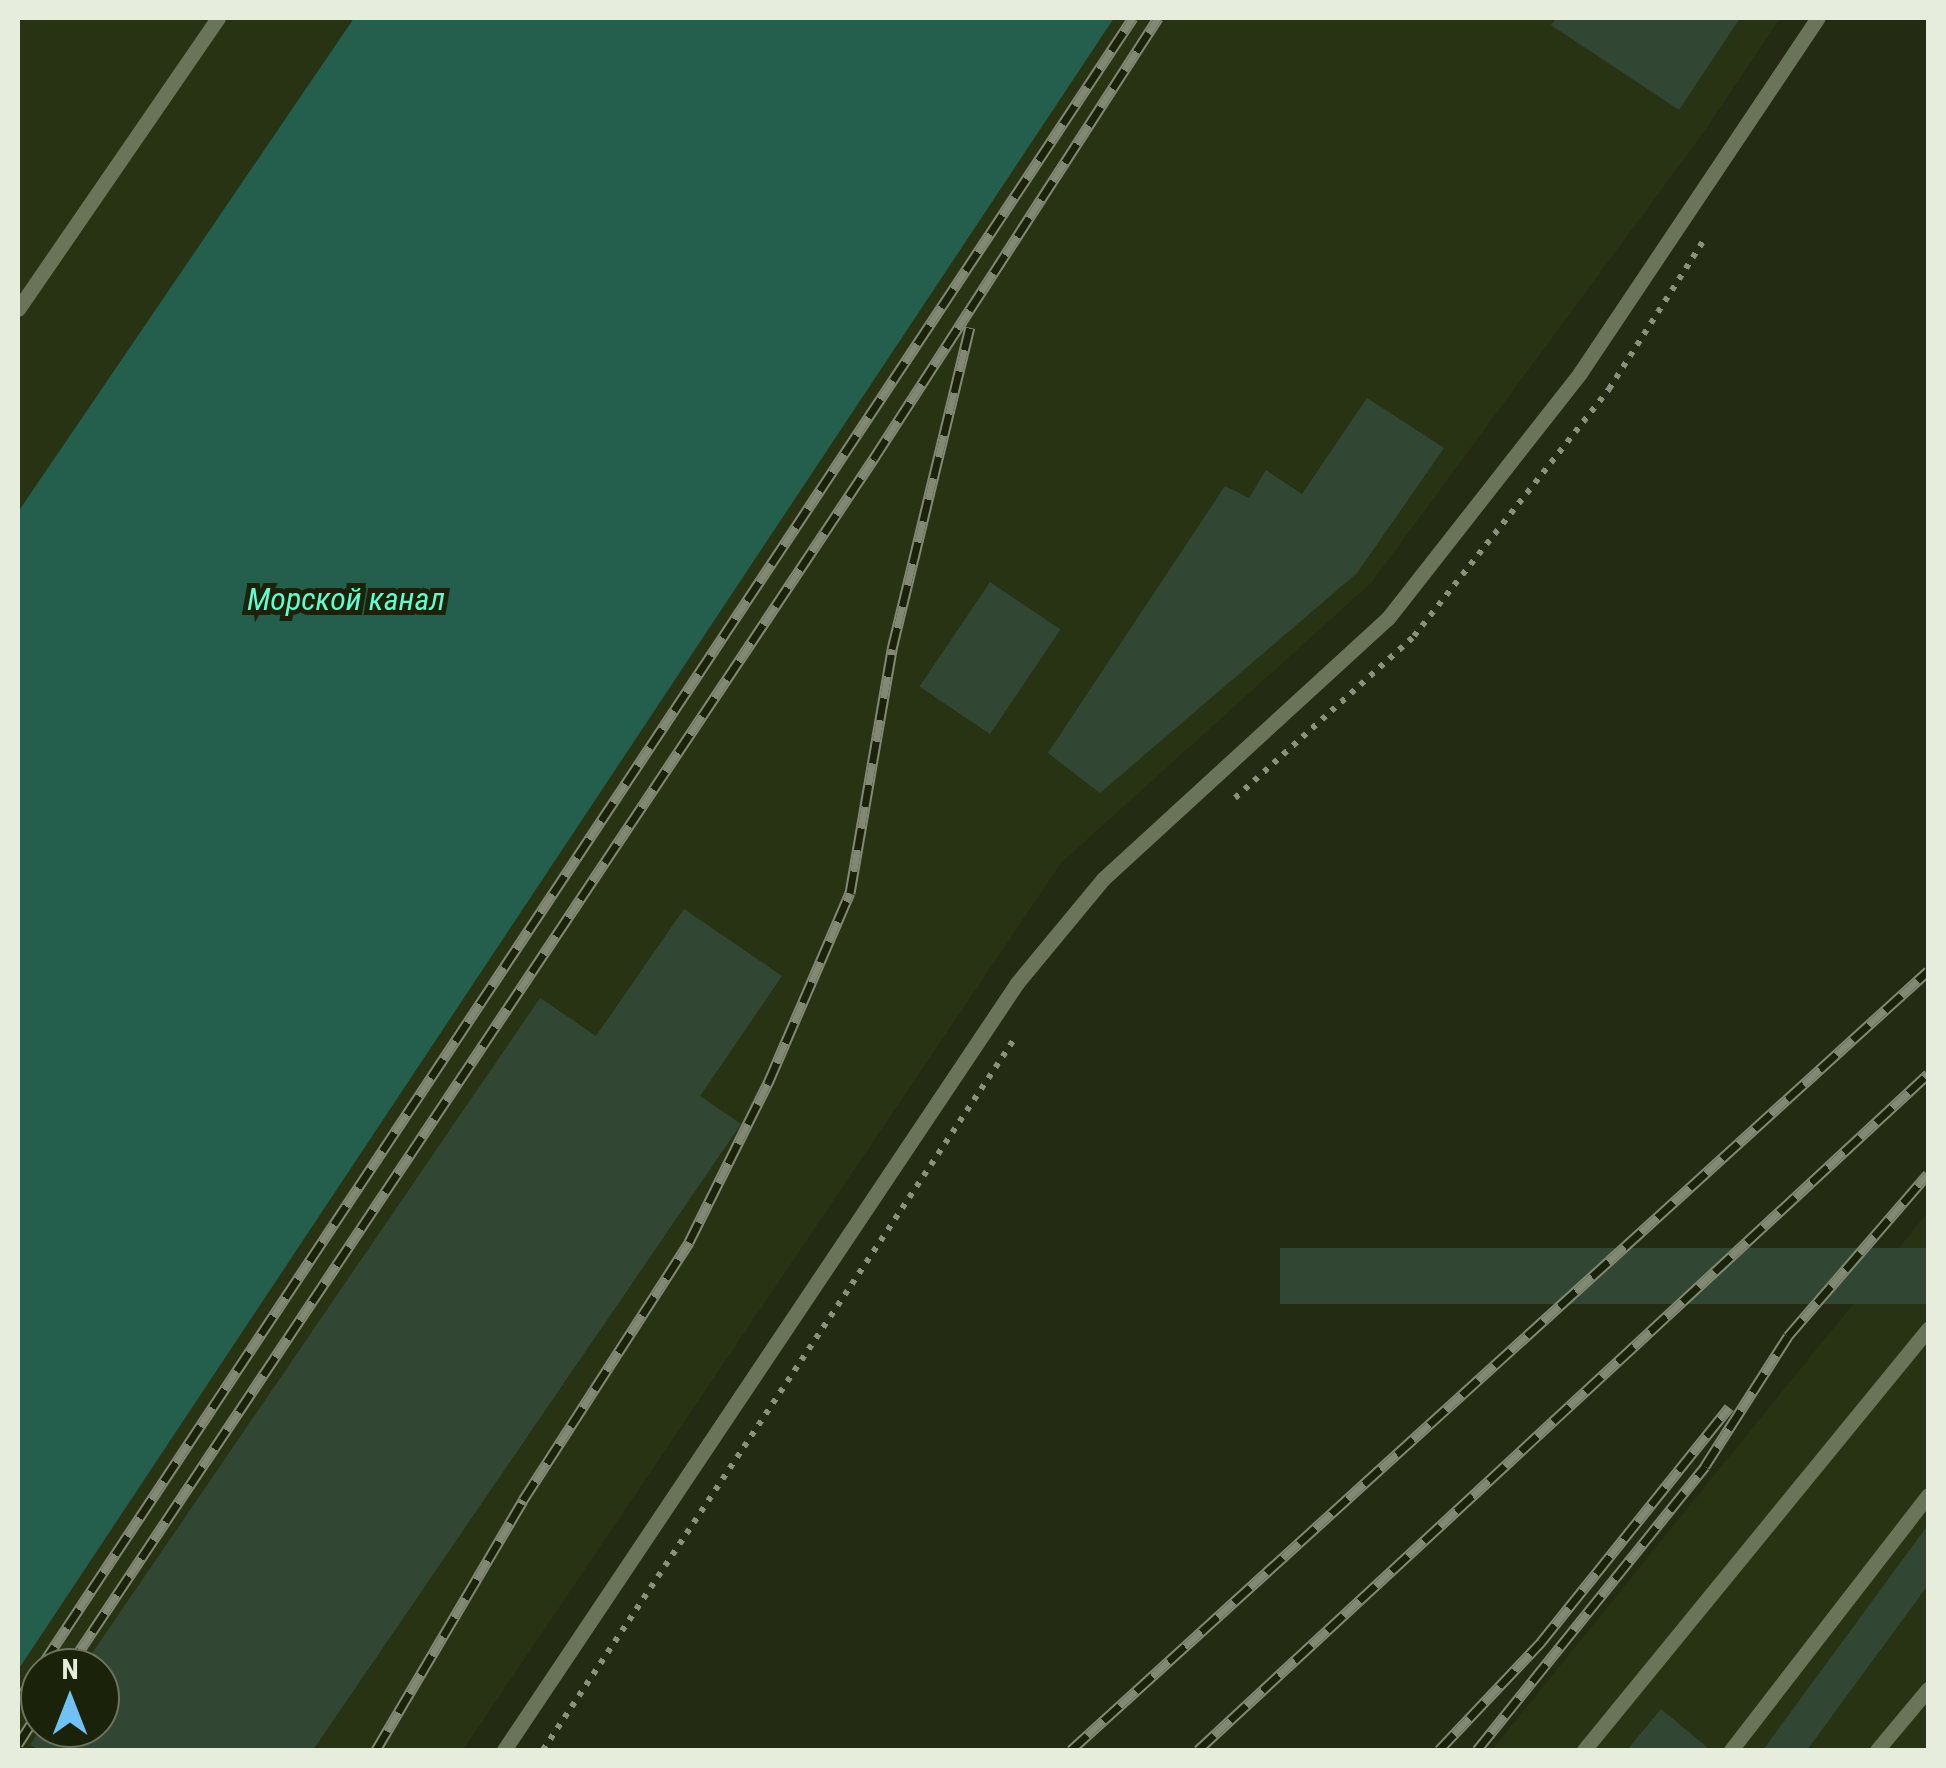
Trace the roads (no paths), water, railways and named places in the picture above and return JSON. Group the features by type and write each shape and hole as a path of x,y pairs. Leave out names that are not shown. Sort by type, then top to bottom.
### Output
{"lane":[{"path":"18,309 218,18"},
{"path":"504,1750 1018,983 1103,879 1388,618 1580,373 1818,18"},
{"path":"1584,1750 1928,1330"},
{"path":"1731,1750 1928,1495"},
{"path":"1877,1750 1928,1689"}],"water":[{"name":"Морской канал","path":"354,18 1114,18 33,1648 20,1648 18,1670 18,512"}],"railway":[{"path":"18,1701 1133,18"},
{"path":"81,1648 874,458 1158,18"},
{"path":"376,1750 523,1500 689,1242 768,1083 850,893 892,649 970,327"},
{"path":"1071,1750 1928,971"},
{"path":"1198,1750 1928,1074"},
{"path":"1477,1750 1705,1466 1788,1336 1928,1174"},
{"path":"1439,1750 1541,1642 1729,1407"}]}
